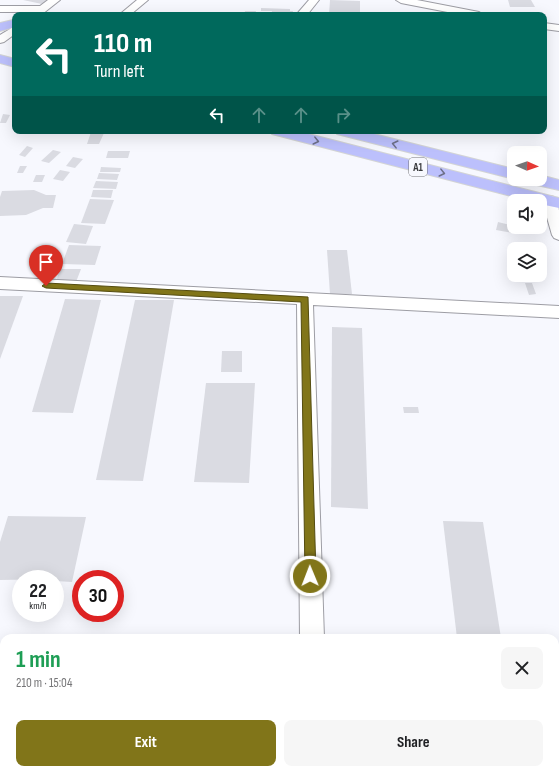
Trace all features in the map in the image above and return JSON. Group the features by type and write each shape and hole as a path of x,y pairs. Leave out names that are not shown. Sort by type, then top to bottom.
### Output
{"highway":[{"path":"2,48 12,60"},
{"name":"A1","path":"290,134 554,201"},
{"name":"A1","path":"355,134 507,172"},
{"path":"547,182 559,185"}],"street":[{"path":"37,12 55,0"},
{"path":"128,12 143,0"},
{"path":"304,12 314,0"},
{"path":"401,0 460,12"},
{"path":"0,9 27,12"},
{"path":"0,32 11,26"},
{"path":"2,48 11,26"},
{"path":"547,26 559,28"},
{"path":"554,201 559,235"},
{"path":"0,283 559,312"},
{"path":"305,299 312,634"}],"building":[{"path":"23,0 48,0 42,4"},
{"path":"330,0 360,1 360,12 329,12"},
{"path":"508,0 531,0 535,7 510,7"},
{"path":"261,8 290,9 290,11 293,11 272,12 261,11"},
{"path":"245,11 256,11 256,12"},
{"path":"3,114 10,115 6,123 0,123"},
{"path":"90,134 104,134 99,144 87,144"},
{"path":"27,146 33,148 25,157 19,155"},
{"path":"53,150 61,152 49,163 41,161"},
{"path":"108,151 130,151 128,158 106,158"},
{"path":"73,157 83,159 75,168 66,166"},
{"path":"20,166 27,166 23,173 17,173"},
{"path":"101,167 121,168 120,172 100,172"},
{"path":"60,170 70,172 63,181 53,179"},
{"path":"99,173 119,174 117,180 97,179"},
{"path":"36,175 45,175 42,182 33,182"},
{"path":"96,181 118,182 116,189 93,188"},
{"path":"34,190 46,195 56,195 53,208 43,208 26,215 0,216 0,197 2,191"},
{"path":"93,190 113,190 111,198 91,197"},
{"path":"90,199 114,200 105,224 81,223"},
{"path":"498,222 507,224 507,232 496,230"},
{"path":"74,224 93,226 86,244 66,242"},
{"path":"69,245 101,246 95,265 62,264"},
{"path":"327,250 347,250 352,294 330,294"},
{"path":"60,269 81,269 76,282 56,282"},
{"path":"525,283 532,283 536,294 529,295"},
{"path":"0,296 23,296 0,359"},
{"path":"65,299 101,300 73,413 32,412"},
{"path":"135,300 174,300 143,481 96,480"},
{"path":"332,327 362,328 368,509 331,507"},
{"path":"222,351 242,351 242,372 221,372"},
{"path":"206,383 255,383 249,483 194,482"},
{"path":"403,407 418,407 419,413 404,413"},
{"path":"8,516 86,517 75,570 72,570 72,582 64,582 64,570 12,570 12,580 0,580 0,542"},
{"path":"443,521 483,522 500,634 457,634"}],"route":[{"path":"46,286 305,299 310,576"}]}
